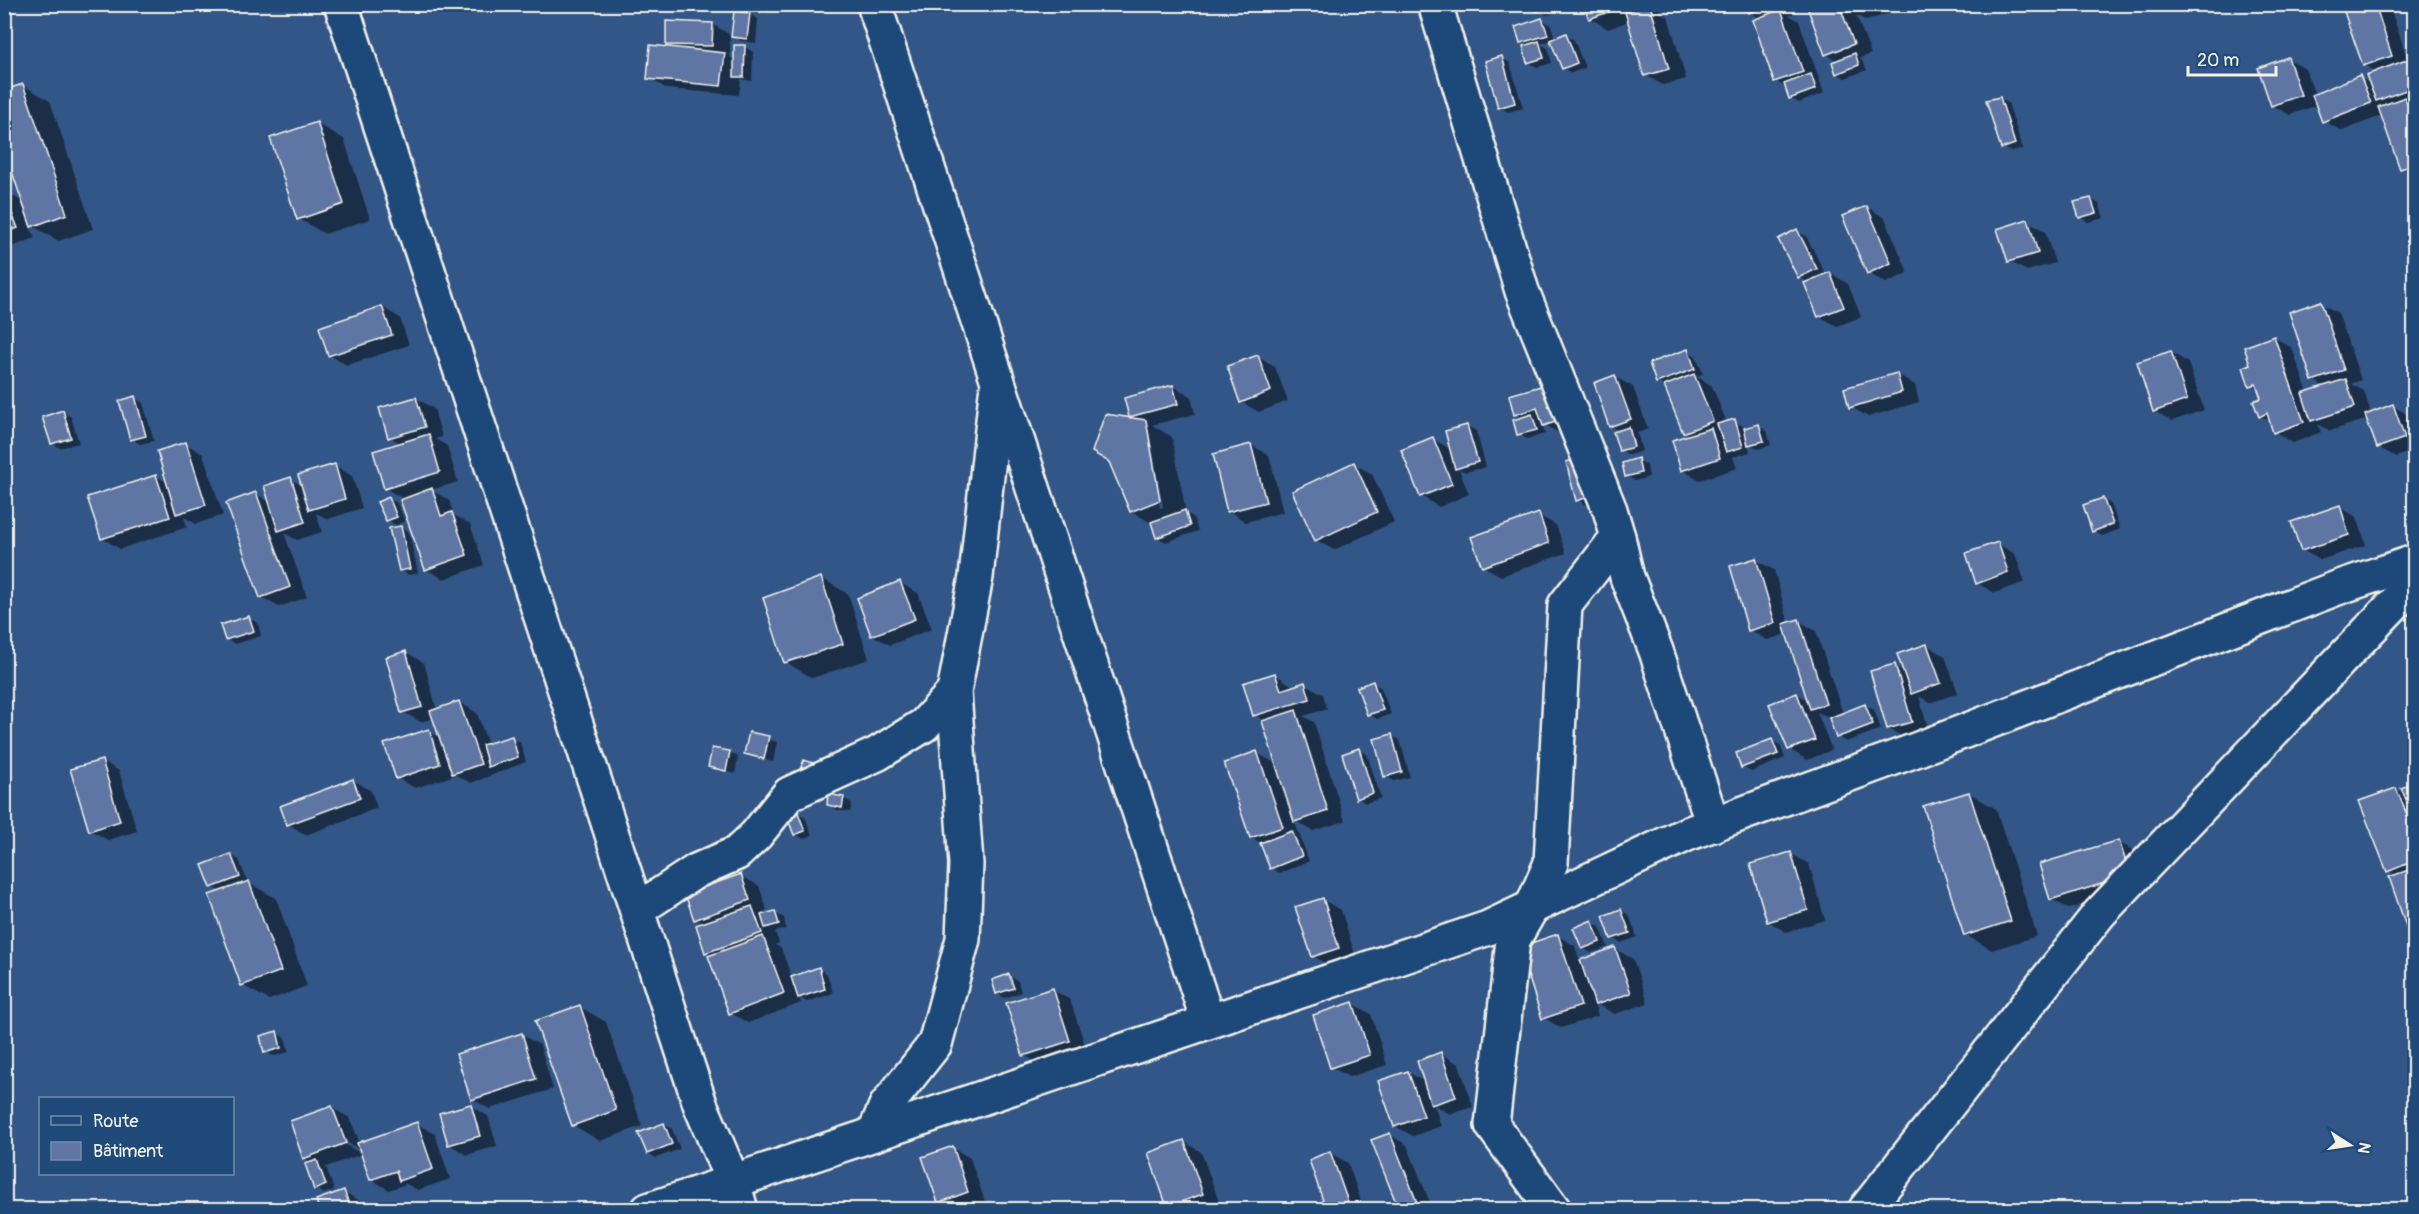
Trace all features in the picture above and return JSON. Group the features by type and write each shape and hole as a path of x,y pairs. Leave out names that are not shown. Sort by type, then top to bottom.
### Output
{"street":[{"path":"341,4 700,1104 737,1196"},
{"path":"874,4 1208,1021"},
{"path":"1435,4 1522,291 1610,510 1627,577 1656,651 1713,825"},
{"path":"874,1134 886,1106 935,1044 963,939 966,864 954,692 976,577 997,379"},
{"path":"1554,1209 1492,1125 1513,940 1532,907 1551,863 1565,605 1618,537"},
{"path":"648,1209 737,1196 874,1134 1488,928 1687,834 1914,752 2326,592 2415,562"},
{"path":"1865,1209 2099,914 2415,583"},
{"path":"637,910 696,871 737,853 756,835 789,794 877,754 924,725 954,692"}],"building":[{"path":"1535,4 1555,4 1555,6 1537,11"},
{"path":"1583,4 1630,4 1589,19"},
{"path":"1745,4 1774,4 1748,13"},
{"path":"1806,4 1839,4 1854,44 1825,55"},
{"path":"1844,4 1868,4 1847,12"},
{"path":"2375,4 2392,56 2363,66 2342,6"},
{"path":"1650,5 1669,69 1644,76 1625,12"},
{"path":"1781,9 1803,72 1774,82 1753,20"},
{"path":"734,11 750,13 747,39 731,37"},
{"path":"1542,18 1548,35 1520,43 1515,27"},
{"path":"666,21 713,23 712,46 666,45"},
{"path":"1566,33 1577,63 1562,69 1550,40"},
{"path":"1539,41 1544,58 1527,63 1523,46"},
{"path":"650,45 725,53 721,86 647,79"},
{"path":"734,45 745,45 744,77 734,77"},
{"path":"1855,53 1859,65 1836,74 1832,62"},
{"path":"1502,56 1515,103 1498,108 1485,61"},
{"path":"2288,57 2301,95 2271,106 2258,68"},
{"path":"2409,59 2414,73 2414,87 2376,101 2366,75"},
{"path":"1811,74 1816,89 1789,99 1784,84"},
{"path":"2360,75 2371,103 2322,122 2312,95"},
{"path":"23,84 67,214 31,227 4,149 4,90"},
{"path":"2000,97 2015,144 2001,149 1986,100"},
{"path":"2405,97 2414,124 2414,165 2400,169 2378,107"},
{"path":"317,122 344,204 297,220 270,138"},
{"path":"4,194 18,228 4,233"},
{"path":"2091,198 2096,213 2079,218 2074,202"},
{"path":"1867,206 1891,263 1867,274 1842,216"},
{"path":"2028,219 2038,253 2008,262 1997,229"},
{"path":"1797,229 1817,269 1798,278 1778,239"},
{"path":"1830,272 1844,307 1818,317 1804,283"},
{"path":"2321,301 2344,370 2312,381 2289,312"},
{"path":"382,306 392,335 328,356 319,327"},
{"path":"2274,336 2304,422 2273,433 2267,413 2259,417 2253,401 2261,398 2256,384 2249,386 2243,367 2250,364 2244,347"},
{"path":"1688,349 1695,369 1656,383 1649,363"},
{"path":"2171,351 2187,400 2153,412 2137,362"},
{"path":"1258,355 1271,391 1240,403 1227,366"},
{"path":"1897,373 1902,392 1849,408 1844,388"},
{"path":"1694,374 1713,421 1683,433 1664,386"},
{"path":"1615,375 1631,419 1609,427 1594,383"},
{"path":"2346,379 2355,407 2311,421 2302,393"},
{"path":"1555,382 1565,419 1543,426 1537,408 1514,415 1509,395"},
{"path":"1173,385 1178,404 1129,417 1124,398"},
{"path":"135,396 146,436 130,440 119,401"},
{"path":"416,397 425,427 388,438 379,408"},
{"path":"2393,404 2405,438 2377,448 2365,415"},
{"path":"63,410 71,438 51,444 42,417"},
{"path":"1105,414 1146,420 1160,500 1130,512 1109,462 1092,452"},
{"path":"1532,414 1537,430 1517,435 1513,420"},
{"path":"1735,419 1743,447 1726,452 1717,424"},
{"path":"1759,424 1764,441 1748,445 1744,428"},
{"path":"1467,425 1478,462 1455,469 1445,431"},
{"path":"1629,427 1634,447 1619,451 1613,432"},
{"path":"1711,428 1720,458 1681,471 1672,440"},
{"path":"429,434 440,472 384,489 373,451"},
{"path":"1433,437 1452,484 1420,497 1401,450"},
{"path":"186,442 206,505 176,514 157,451"},
{"path":"1251,444 1266,502 1227,512 1213,454"},
{"path":"1585,457 1596,495 1576,501 1566,462"},
{"path":"1638,458 1641,473 1625,477 1622,463"},
{"path":"1354,462 1377,512 1315,541 1292,491"},
{"path":"335,464 345,499 309,510 298,475"},
{"path":"156,475 170,517 101,539 87,497"},
{"path":"291,477 305,522 278,531 264,486"},
{"path":"432,488 441,516 452,512 467,555 425,570 400,500"},
{"path":"256,492 290,587 260,598 226,503"},
{"path":"389,497 397,517 386,521 377,502"},
{"path":"2103,498 2113,524 2092,532 2083,505"},
{"path":"2340,505 2349,535 2301,551 2291,522"},
{"path":"1185,510 1190,526 1156,538 1151,522"},
{"path":"1539,513 1549,543 1482,567 1471,537"},
{"path":"401,526 410,569 399,571 389,528"},
{"path":"1998,542 2008,572 1976,584 1966,553"},
{"path":"1756,558 1775,623 1748,631 1730,566"},
{"path":"821,577 843,644 784,663 763,598"},
{"path":"900,581 915,619 871,636 857,598"},
{"path":"249,616 254,631 225,640 220,625"},
{"path":"1799,619 1826,704 1810,709 1783,624"},
{"path":"1927,644 1941,683 1911,694 1897,654"},
{"path":"406,651 422,707 401,713 386,657"},
{"path":"1895,664 1912,722 1887,729 1870,671"},
{"path":"1275,673 1281,690 1305,682 1310,699 1253,716 1243,683"},
{"path":"1373,681 1383,710 1367,715 1357,687"},
{"path":"1797,693 1815,740 1788,750 1769,704"},
{"path":"459,701 481,764 452,774 430,711"},
{"path":"1865,704 1873,724 1836,738 1829,718"},
{"path":"1296,710 1328,811 1294,822 1262,721"},
{"path":"429,729 440,764 396,779 384,744"},
{"path":"749,732 769,736 764,759 744,754"},
{"path":"1392,734 1402,772 1384,777 1374,739"},
{"path":"512,736 518,757 488,767 482,745"},
{"path":"1772,739 1778,754 1741,768 1736,753"},
{"path":"712,748 730,751 726,771 708,767"},
{"path":"1359,748 1373,793 1356,799 1342,754"},
{"path":"1257,751 1283,827 1250,838 1224,763"},
{"path":"102,760 120,821 89,831 70,769"},
{"path":"804,760 819,765 799,772"},
{"path":"353,779 360,798 287,825 280,806"},
{"path":"2414,783 2414,818 2401,788"},
{"path":"2396,788 2414,832 2414,861 2387,872 2359,801"},
{"path":"1969,792 2011,921 1964,936 1923,806"},
{"path":"828,794 844,797 842,808 827,805"},
{"path":"797,810 805,831 794,835 786,814"},
{"path":"1292,831 1302,856 1270,869 1260,843"},
{"path":"2119,840 2130,875 2050,900 2039,864"},
{"path":"1791,852 1808,910 1767,922 1750,864"},
{"path":"231,854 240,877 211,888 202,865"},
{"path":"2414,868 2414,930 2408,932 2389,877"},
{"path":"741,874 750,900 694,920 685,894"},
{"path":"249,881 281,971 241,986 209,895"},
{"path":"1323,898 1339,948 1312,957 1295,907"},
{"path":"752,906 762,933 705,953 696,925"},
{"path":"1621,909 1630,933 1611,939 1603,916"},
{"path":"775,911 779,924 765,928 761,915"},
{"path":"1592,920 1600,942 1582,949 1573,928"},
{"path":"1558,934 1581,1006 1542,1019 1519,947"},
{"path":"763,936 784,993 729,1014 708,956"},
{"path":"1615,947 1631,993 1595,1005 1580,960"},
{"path":"819,967 825,989 798,998 791,977"},
{"path":"1009,974 1014,988 996,994 992,980"},
{"path":"1053,988 1070,1041 1023,1056 1006,1003"},
{"path":"1353,1002 1370,1055 1330,1068 1313,1015"},
{"path":"580,1005 616,1110 572,1126 535,1021"},
{"path":"277,1031 281,1048 264,1053 260,1036"},
{"path":"522,1033 536,1079 471,1100 456,1054"},
{"path":"1441,1052 1456,1097 1431,1105 1417,1061"},
{"path":"1408,1071 1424,1116 1394,1127 1378,1081"},
{"path":"471,1104 480,1136 448,1145 439,1113"},
{"path":"332,1106 346,1143 303,1159 290,1121"},
{"path":"417,1122 433,1169 399,1181 396,1171 370,1180 357,1143"},
{"path":"664,1123 672,1144 647,1154 638,1133"},
{"path":"1390,1133 1420,1210 1399,1210 1371,1140"},
{"path":"1184,1140 1203,1194 1167,1207 1148,1153"},
{"path":"953,1146 968,1192 938,1203 922,1157"},
{"path":"1330,1151 1348,1202 1326,1209 1309,1160"},
{"path":"317,1160 326,1185 314,1190 305,1164"},
{"path":"344,1190 351,1210 319,1210 316,1200"}]}
